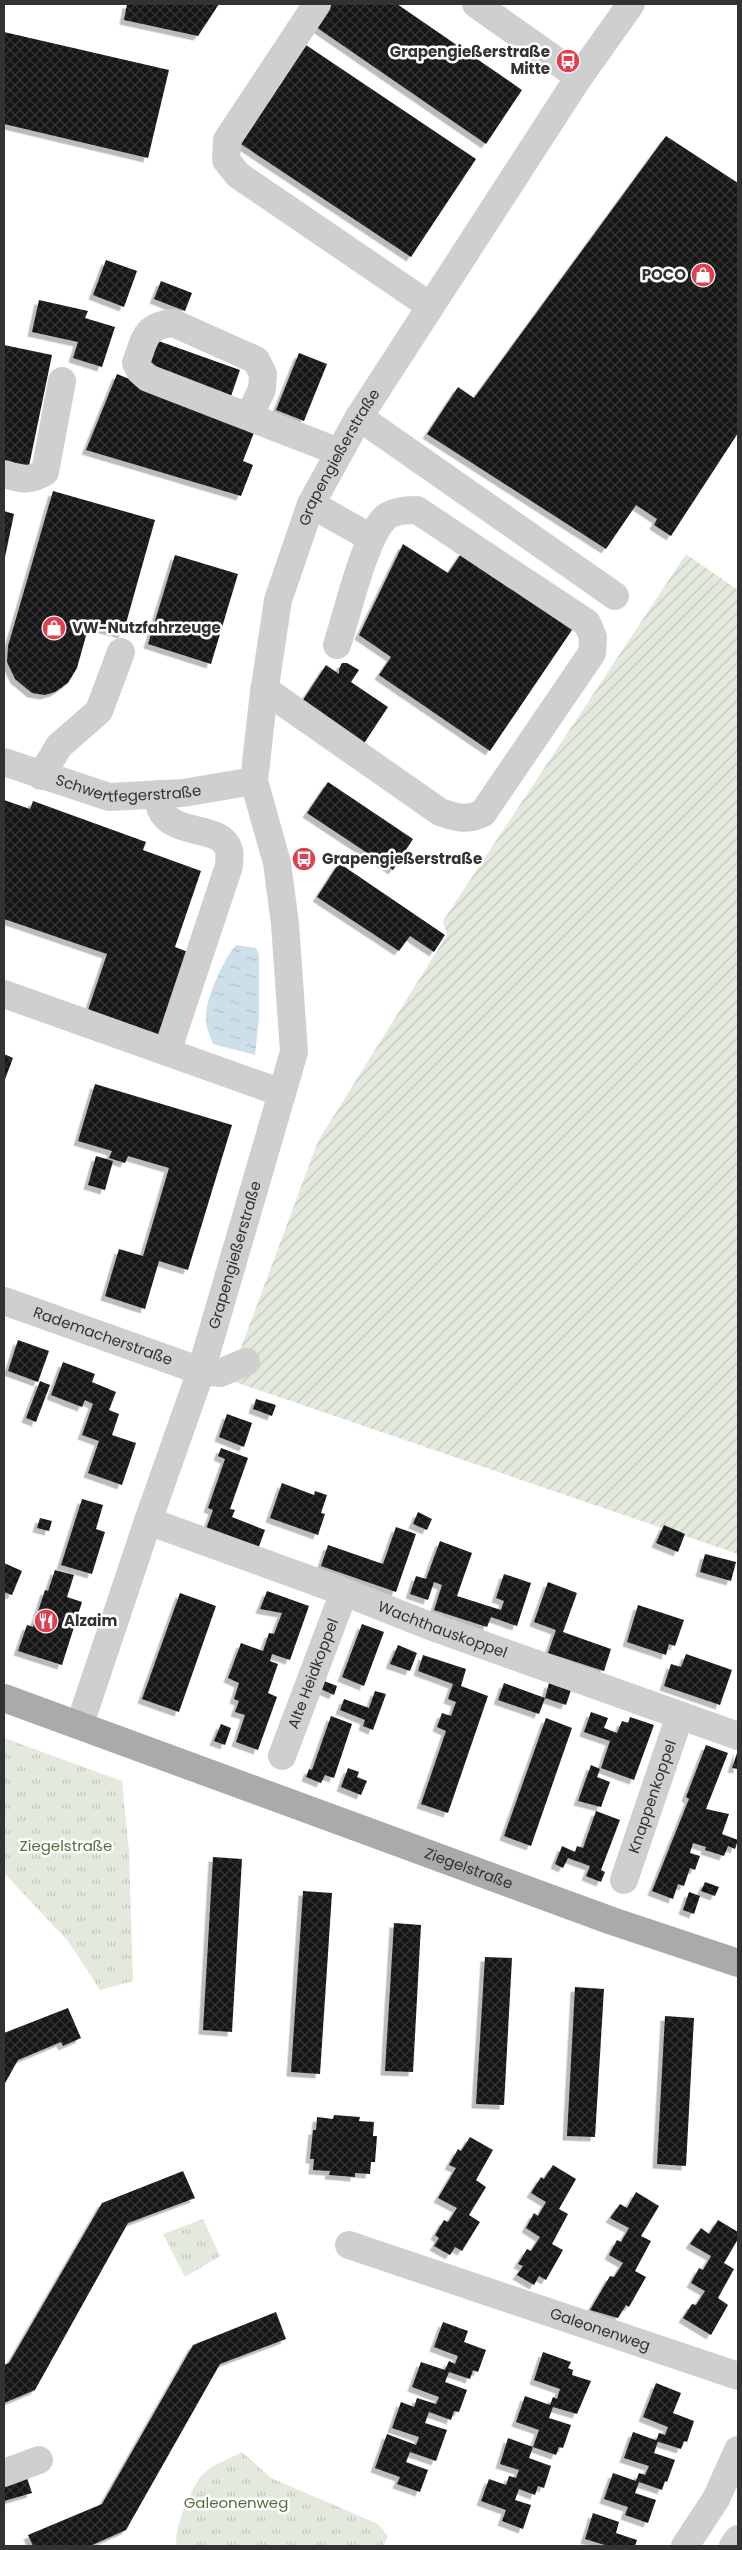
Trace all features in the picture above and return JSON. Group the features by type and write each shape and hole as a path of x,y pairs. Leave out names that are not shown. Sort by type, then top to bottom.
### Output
{"main road":[{"name":"Ziegelstraße","path":"4,1698 80,1724 268,1796 612,1921 738,1963"}],"street":[{"path":"317,4 227,140 226,160 238,175 430,306"},
{"path":"476,4 579,77"},
{"name":"Grapengießerstraße","path":"80,1724 148,1521 202,1371 294,1052 285,924 276,864 254,781 264,689 278,600 312,504 359,416 579,77 631,4"},
{"path":"4,474 21,479 34,479 45,472 62,381"},
{"path":"359,416 615,596"},
{"path":"249,417 340,452"},
{"path":"312,504 371,538"},
{"path":"264,689 440,812 459,819 470,819 483,813 592,653 593,637 587,623 417,510 404,510 385,517 371,538 337,645"},
{"path":"41,776 59,746 99,711 120,652"},
{"name":"Schwertfegerstraße","path":"4,762 41,776 109,797 183,793 254,781"},
{"path":"158,794 158,806 168,820 214,836 224,841 229,850 229,866 167,1052"},
{"path":"4,994 282,1093"},
{"name":"Rademacherstraße","path":"4,1301 202,1371"},
{"path":"202,1371 220,1372 246,1362"},
{"name":"Wachthauskoppel","path":"148,1521 344,1592 430,1626 738,1736"},
{"name":"Alte Heidkoppel","path":"282,1756 344,1592"},
{"name":"Knappenkoppel","path":"624,1880 680,1715"},
{"name":"Galeonenweg","path":"349,2245 738,2376"},
{"path":"685,2546 730,2496 738,2450"},
{"path":"4,2473 38,2460"},
{"path":"733,2546 738,2539"}],"green space":[{"path":"686,554 738,590 738,1554 229,1380 318,1141 447,935 443,921"},
{"name":"Ziegelstraße","path":"4,1738 122,1781 129,1852 133,1981 100,1990 68,1941 4,1873"},
{"path":"203,2219 220,2256 185,2277 163,2234"},
{"name":"Galeonenweg","path":"242,2452 271,2478 378,2524 388,2536 383,2546 177,2546 176,2539 180,2519 200,2477 213,2466"}],"water":[{"path":"236,945 256,948 259,954 259,1018 255,1055 213,1044 207,1026 207,1006 213,988 221,968"}],"building":[{"path":"127,4 219,4 198,36 124,20"},
{"path":"332,4 397,4 522,90 486,144 316,27"},
{"path":"4,32 169,70 148,158 4,124"},
{"path":"306,45 476,159 411,257 241,144"},
{"path":"666,136 738,183 738,433 671,536 654,525 657,519 636,505 606,549 427,434 458,387 474,398"},
{"path":"106,260 137,271 124,307 93,295"},
{"path":"161,281 192,293 185,311 154,299"},
{"path":"39,300 88,311 85,318 115,327 102,367 73,358 78,342 32,332"},
{"path":"153,339 240,370 230,399 143,368"},
{"path":"4,345 52,355 29,466 4,461"},
{"path":"299,353 327,364 304,421 276,410"},
{"path":"117,374 255,430 243,461 253,465 241,496 86,450"},
{"path":"53,491 155,520 123,634 89,625 77,668 68,683 55,692 45,695 32,693 15,679 7,662 8,646"},
{"path":"4,511 14,514 5,557 4,556"},
{"path":"403,544 448,573 463,551 574,627 490,751 379,675 391,657 359,635"},
{"path":"175,555 238,574 211,664 148,644"},
{"path":"342,663 347,663 359,670 351,682 388,707 363,745 301,703 326,665 339,674"},
{"path":"328,782 413,839 393,870 307,813"},
{"path":"4,800 30,809 33,801 146,842 143,850 201,871 175,947 188,952 159,1035 88,1010 107,954 4,919"},
{"path":"339,863 445,935 434,952 410,936 399,951 317,897"},
{"path":"4,1054 13,1058 4,1082"},
{"path":"95,1084 232,1125 188,1270 159,1261 145,1309 105,1296 119,1249 143,1256 169,1168 128,1156 125,1163 109,1158 112,1151 78,1141"},
{"path":"96,1156 113,1161 105,1190 88,1185"},
{"path":"18,1340 49,1351 38,1382 8,1371"},
{"path":"63,1362 95,1374 92,1382 116,1392 109,1410 119,1414 112,1435 136,1443 122,1485 88,1473 99,1441 82,1435 93,1404 85,1400 82,1407 51,1395"},
{"path":"40,1381 50,1385 36,1422 26,1418"},
{"path":"256,1399 276,1405 272,1416 253,1409"},
{"path":"227,1414 252,1423 244,1447 219,1437"},
{"path":"221,1448 248,1458 230,1509 235,1510 232,1517 265,1530 258,1549 206,1529 213,1510 208,1508 225,1459 218,1456"},
{"path":"282,1483 314,1495 315,1491 327,1495 321,1513 325,1514 318,1535 270,1518"},
{"path":"82,1499 103,1505 96,1529 105,1532 92,1574 61,1565"},
{"path":"418,1512 432,1519 427,1530 413,1524"},
{"path":"40,1518 52,1521 49,1531 37,1528"},
{"path":"664,1525 685,1534 678,1552 656,1543"},
{"path":"396,1527 416,1534 396,1592 321,1566 328,1545 383,1564"},
{"path":"440,1541 472,1553 457,1596 501,1610 504,1601 496,1598 504,1574 531,1583 517,1626 491,1617 487,1627 434,1610 442,1585 434,1582 428,1600 410,1594 416,1576 426,1579"},
{"path":"705,1554 736,1562 731,1581 700,1572"},
{"path":"4,1563 22,1571 12,1595 4,1592"},
{"path":"55,1570 74,1575 67,1597 82,1602 62,1665 18,1651 27,1625 33,1627 45,1590 48,1591"},
{"path":"548,1582 577,1593 563,1632 611,1649 604,1671 548,1653 556,1630 534,1622"},
{"path":"267,1591 309,1606 290,1660 272,1654 270,1661 278,1664 268,1693 277,1697 258,1750 236,1742 245,1715 235,1712 239,1701 234,1699 239,1683 228,1678 241,1643 263,1651 269,1633 274,1634 282,1613 260,1609"},
{"path":"180,1593 216,1606 179,1712 142,1699"},
{"path":"638,1605 684,1620 675,1646 669,1644 666,1655 627,1642"},
{"path":"362,1624 384,1632 364,1686 342,1677"},
{"path":"398,1645 417,1653 410,1671 390,1664"},
{"path":"686,1654 732,1670 720,1705 664,1686 671,1664 681,1667"},
{"path":"423,1655 466,1669 461,1686 488,1696 448,1813 421,1804 446,1731 437,1727 442,1713 451,1716 456,1702 448,1699 453,1684 418,1671"},
{"path":"324,1681 337,1686 334,1695 321,1689"},
{"path":"504,1683 545,1698 539,1714 498,1700"},
{"path":"549,1683 571,1690 566,1705 545,1698"},
{"path":"375,1691 386,1694 373,1730 363,1726 365,1720 340,1710 344,1699 369,1708"},
{"path":"591,1712 608,1718 604,1728 617,1733 622,1721 628,1723 630,1717 654,1725 634,1780 601,1768 610,1741 584,1732"},
{"path":"331,1716 352,1724 334,1778 325,1775 321,1783 306,1777 309,1769 312,1770"},
{"path":"546,1718 572,1728 531,1846 504,1836"},
{"path":"221,1724 231,1728 225,1745 214,1741"},
{"path":"706,1745 728,1753 706,1809 729,1814 722,1834 738,1840 735,1849 728,1846 724,1856 705,1850 706,1847 693,1843 690,1853 700,1856 695,1870 690,1868 684,1886 678,1884 673,1899 652,1891 689,1799 686,1797"},
{"path":"738,1750 738,1769 732,1768"},
{"path":"591,1765 600,1769 597,1777 610,1782 601,1807 578,1801"},
{"path":"348,1768 359,1772 357,1777 367,1781 361,1795 341,1787"},
{"path":"596,1811 620,1820 601,1870 605,1872 601,1882 586,1876 590,1866 568,1858 563,1868 555,1864 562,1846 575,1852 577,1846 583,1848"},
{"path":"213,1857 242,1859 232,2032 203,2030"},
{"path":"705,1882 719,1887 715,1896 701,1891"},
{"path":"303,1891 332,1893 320,2074 291,2072"},
{"path":"689,1892 700,1896 694,1914 683,1910"},
{"path":"394,1923 421,1925 413,2072 385,2071"},
{"path":"485,1957 512,1958 504,2105 476,2104"},
{"path":"575,1987 604,1989 595,2137 567,2136"},
{"path":"68,2008 81,2038 63,2046 61,2042 18,2060 4,2085 4,2033"},
{"path":"665,2016 694,2018 686,2166 657,2164"},
{"path":"334,2115 360,2117 359,2121 374,2122 373,2136 377,2136 375,2162 371,2162 370,2174 355,2173 355,2177 329,2175 330,2171 313,2170 314,2159 310,2159 313,2130 316,2130 317,2117 333,2119"},
{"path":"470,2137 493,2150 476,2180 486,2187 469,2215 480,2222 462,2251 455,2247 450,2255 434,2246 439,2238 435,2235 444,2220 448,2222 457,2208 438,2198 456,2168 449,2165 458,2149 461,2151"},
{"path":"553,2165 576,2179 559,2209 568,2214 552,2244 563,2250 546,2280 539,2276 534,2285 517,2275 523,2266 518,2264 527,2249 531,2251 540,2237 526,2228 534,2213 538,2216 546,2202 531,2193 541,2177 544,2179"},
{"path":"183,2171 195,2198 128,2223 35,2390 4,2403 4,2365 9,2363 102,2203"},
{"path":"636,2192 659,2206 641,2236 651,2241 635,2271 646,2277 629,2307 626,2305 618,2318 590,2310 610,2276 614,2277 623,2263 609,2255 617,2240 621,2242 629,2228 610,2218 620,2204 627,2208"},
{"path":"718,2220 738,2232 738,2239 724,2263 734,2269 718,2298 728,2305 711,2335 683,2318 692,2304 696,2305 705,2291 691,2283 699,2268 703,2270 711,2256 690,2244 701,2228 709,2234"},
{"path":"276,2312 286,2339 220,2364 126,2530 90,2546 33,2546 28,2535 102,2504 193,2345"},
{"path":"443,2322 468,2331 464,2342 486,2350 478,2372 473,2370 470,2379 449,2372 445,2382 467,2390 459,2412 454,2411 451,2420 429,2412 425,2423 447,2430 436,2461 410,2452 406,2462 428,2470 420,2492 397,2484 400,2477 375,2468 387,2434 416,2445 419,2437 392,2428 401,2402 414,2407 417,2398 436,2404 439,2397 412,2387 421,2362 445,2370 449,2361 455,2364 458,2356 434,2347"},
{"path":"543,2352 571,2362 568,2368 573,2370 572,2375 591,2381 577,2414 553,2407 549,2418 571,2425 563,2448 559,2447 556,2455 533,2447 539,2430 516,2422 525,2396 550,2405 553,2397 557,2399 560,2389 534,2380"},
{"path":"656,2383 681,2393 673,2413 694,2421 687,2442 684,2441 681,2449 656,2441 659,2433 665,2435 668,2427 643,2417"},
{"path":"633,2432 658,2441 654,2453 675,2460 662,2490 639,2482 635,2493 656,2500 648,2523 625,2515 628,2507 604,2499 613,2473 636,2481 639,2473 645,2475 649,2466 624,2458"},
{"path":"508,2438 533,2447 529,2458 551,2466 544,2488 538,2486 535,2495 519,2489 515,2500 531,2505 523,2529 502,2521 506,2510 481,2501 489,2479 506,2485 509,2476 516,2478 519,2470 500,2464"},
{"path":"27,2478 32,2493 4,2501 4,2485"},
{"path":"593,2513 619,2522 616,2533 637,2540 635,2546 608,2546 585,2539"}],"place":[{"name":"Grapengießerstraße Mitte","path":"568,61"},
{"name":"POCO","path":"703,275"},
{"name":"VW-Nutzfahrzeuge","path":"54,628"},
{"name":"Grapengießerstraße","path":"304,859"},
{"name":"Alzaim","path":"46,1621"}]}
